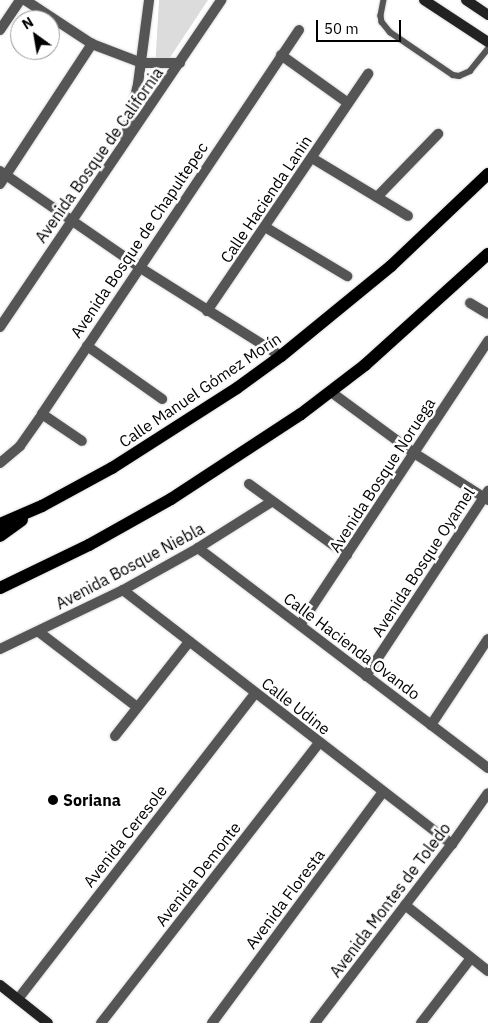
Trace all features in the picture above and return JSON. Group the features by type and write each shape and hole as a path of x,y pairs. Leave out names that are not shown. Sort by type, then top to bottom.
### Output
{"main road":[{"path":"424,0 488,42"},
{"path":"466,0 488,15"},
{"name":"Calle Manuel Gómez Morín","path":"0,524 42,506 156,441 238,388 281,356 391,266 488,174"},
{"path":"0,588 88,545 171,499 231,461 331,392 365,365 488,254"},
{"path":"0,536 42,506"},
{"path":"0,985 18,999 35,1019 48,1023"}],"street":[{"path":"0,30 20,0"},
{"path":"25,0 92,44 142,63 180,63"},
{"path":"122,147 135,101 142,63 149,0"},
{"name":"Avenida Bosque de California","path":"0,327 221,0"},
{"name":"Avenida Bosque de Chapultepec","path":"0,463 20,446 299,30"},
{"path":"0,184 3,173 92,44"},
{"path":"281,55 348,103"},
{"name":"Calle Hacienda Lanin","path":"208,312 368,74"},
{"path":"377,197 438,134"},
{"path":"312,158 408,216"},
{"path":"3,173 208,312 281,356"},
{"path":"265,227 347,276"},
{"path":"470,303 488,314"},
{"name":"Avenida Bosque Noruega","path":"300,625 488,341"},
{"path":"87,346 162,398"},
{"path":"331,392 414,453 487,496"},
{"path":"42,414 82,441"},
{"path":"249,484 347,556"},
{"name":"Avenida Bosque Oyamel","path":"366,676 487,496"},
{"name":"Avenida Bosque Niebla","path":"0,649 39,632 123,590 198,548 271,502"},
{"name":"Calle Hacienda Ovando","path":"198,548 488,768"},
{"name":"Calle Udine","path":"123,590 452,844"},
{"path":"39,632 137,707"},
{"path":"431,725 488,639"},
{"path":"115,736 189,642"},
{"name":"Avenida Ceresole","path":"18,999 255,693"},
{"name":"Avenida Demonte","path":"101,1023 319,743"},
{"name":"Avenida Floresta","path":"212,1023 383,792"},
{"name":"Avenida Montes de Toledo","path":"315,1023 452,844 488,793"},
{"path":"405,905 488,971"},
{"path":"421,1023 471,958"}],"lane":[{"path":"384,0 381,16 382,22 390,32 453,75 459,76 470,71 488,49"}],"shaded area":[{"path":"159,0 208,0 169,59 154,87"}],"place":[{"name":"Soriana","path":"53,800"}]}
